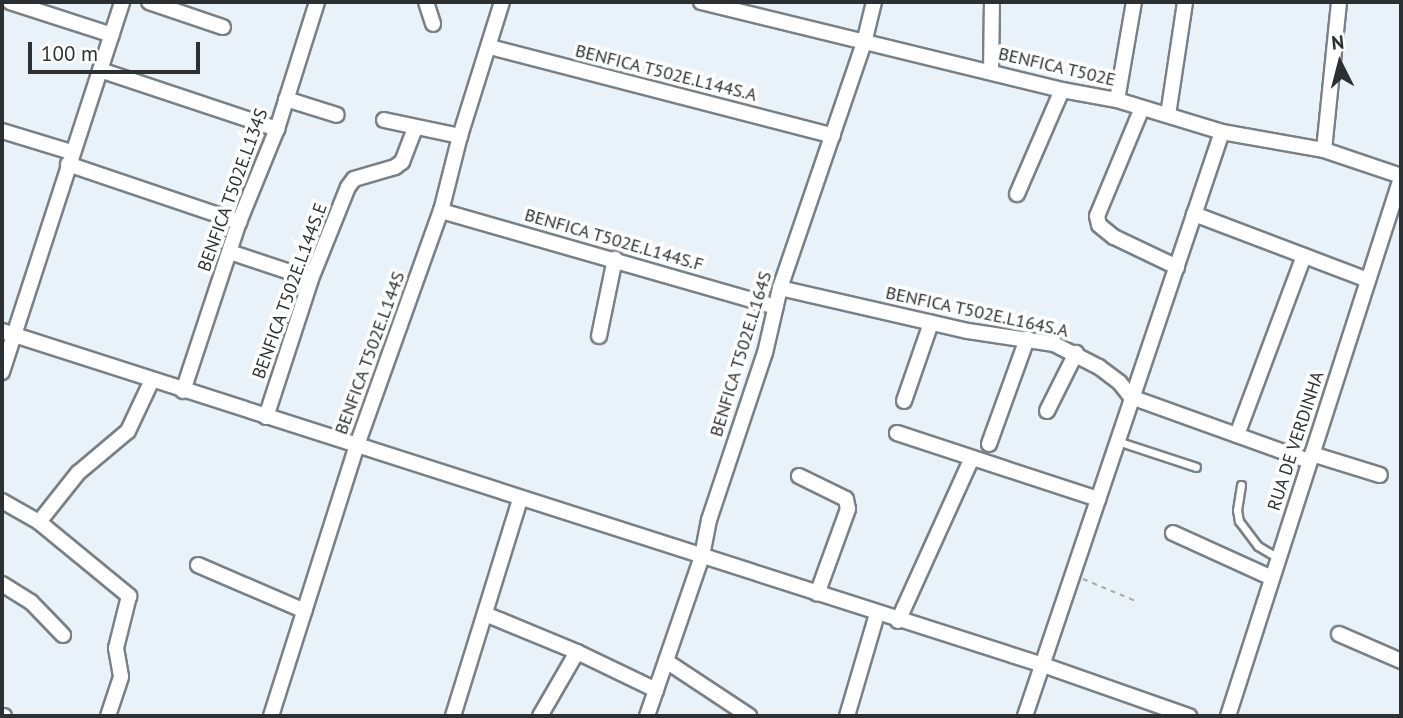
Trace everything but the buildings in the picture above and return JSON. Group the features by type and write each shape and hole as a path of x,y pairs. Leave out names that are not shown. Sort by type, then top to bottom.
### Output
{"street":[{"path":"10,2 112,35"},
{"path":"2,372 8,333 122,2"},
{"path":"149,2 223,27"},
{"name":"BENFICA T502E.L134S","path":"183,391 239,222 277,129 317,2"},
{"path":"426,2 433,24"},
{"name":"BENFICA T502E.L144S","path":"271,716 357,445 441,211 460,136 502,2"},
{"name":"BENFICA T502E","path":"701,2 1062,90 1117,100 1222,132 1324,150 1401,177"},
{"name":"BENFICA T502E.L164S","path":"648,716 702,556 709,520 752,394 780,288 864,43 874,2"},
{"path":"991,72 992,2"},
{"path":"1117,100 1134,2"},
{"path":"1168,116 1185,2"},
{"path":"1324,150 1339,2"},
{"name":"BENFICA T502E.L144S.A","path":"490,47 833,135"},
{"path":"100,70 277,129"},
{"path":"1017,194 1062,90"},
{"path":"286,99 337,115"},
{"path":"1142,108 1097,216 1099,225 1114,237 1177,267"},
{"path":"384,120 460,136"},
{"name":"BENFICA T502E.L144S.E","path":"267,417 311,279 354,179 395,167 402,162 415,128"},
{"path":"2,131 239,222"},
{"path":"1025,716 1222,132"},
{"name":"RUA DE VERDINHA","path":"1228,716 1401,177"},
{"name":"BENFICA T502E.L144S.F","path":"441,211 775,307"},
{"path":"1194,214 1368,280"},
{"path":"230,253 311,279"},
{"path":"1237,435 1304,256"},
{"path":"599,336 615,259"},
{"name":"BENFICA T502E.L164S.A","path":"780,288 931,323 1054,344 1076,353 1119,383 1131,397 1310,458 1380,475"},
{"path":"904,401 931,323"},
{"path":"8,333 898,621 1043,664 1188,716"},
{"path":"989,444 1027,339"},
{"path":"1047,411 1076,353"},
{"path":"39,522 78,473 128,431 152,380"},
{"path":"897,433 1098,499"},
{"path":"898,621 972,458"},
{"path":"799,476 836,492 846,499 848,509 817,594"},
{"path":"453,716 520,500"},
{"path":"2,501 39,522 129,596 116,648 121,677 108,716"},
{"path":"1173,533 1272,578"},
{"path":"198,565 305,611"},
{"path":"2,584 32,602 63,635"},
{"path":"485,614 577,652 656,690"},
{"path":"848,716 877,614"},
{"path":"1339,634 1401,660"},
{"path":"540,716 577,652"},
{"path":"666,661 749,716"}],"lane":[{"path":"1117,440 1196,467"},
{"path":"1241,485 1237,510 1239,521 1258,546 1278,558"}],"path":[{"path":"1072,577 1093,582 1138,602"}]}
